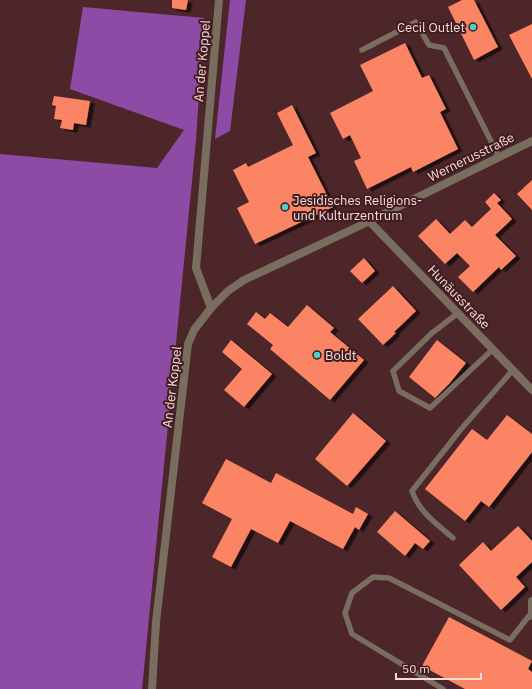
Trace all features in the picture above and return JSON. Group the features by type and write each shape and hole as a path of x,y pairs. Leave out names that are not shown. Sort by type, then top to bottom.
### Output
{"street":[{"name":"An der Koppel","path":"152,689 156,622 188,344 194,330 211,308 196,268 219,0"},
{"name":"Wernerusstraße","path":"211,308 228,291 244,280 532,141"},
{"name":"Hunäusstraße","path":"369,221 532,390"},
{"path":"532,601 532,616"}],"lane":[{"path":"362,50 416,22 429,45 444,48 499,157"},
{"path":"458,313 432,333 393,371 399,390 430,408 492,349"},
{"path":"453,538 425,514 415,500 412,491 457,433 513,370"},
{"path":"444,689 352,634 345,613 352,593 373,577 389,578 510,640 532,612"}],"shaded area":[{"path":"230,0 246,0 230,131 215,139"},
{"path":"83,7 204,18 196,140 142,689 0,689 0,154 157,168 184,130 70,89"}],"building":[{"path":"172,0 188,0 186,10 172,8"},
{"name":"Cecil Outlet","path":"462,0 474,0 498,47 474,60 448,7"},
{"path":"532,24 532,79 509,35"},
{"path":"405,43 422,78 429,75 446,109 440,112 458,149 413,172 411,167 367,189 354,161 361,158 350,135 343,139 330,113 373,91 360,65"},
{"path":"54,96 90,101 86,125 74,123 73,130 60,128 62,120 54,119 56,106 52,105"},
{"path":"292,105 316,153 308,157 333,207 255,244 237,208 249,202 233,170 246,163 248,167 293,145 277,113"},
{"path":"532,180 532,210 517,194"},
{"path":"494,193 501,200 497,203 512,219 495,235 516,256 501,270 499,267 473,292 458,277 470,266 457,253 445,264 418,236 436,219 450,234 465,220 472,227 491,209 485,202"},
{"path":"364,258 375,271 362,283 350,271"},
{"path":"393,286 416,311 383,345 358,319"},
{"name":"Boldt","path":"307,305 334,328 330,332 364,360 330,400 270,349 273,345 247,324 256,312 265,319 270,313 288,327"},
{"path":"231,340 272,374 244,407 224,390 242,369 222,352"},
{"path":"437,340 466,363 435,398 409,377"},
{"path":"353,413 386,441 347,486 315,459"},
{"path":"507,415 532,434 532,452 489,507 481,501 465,521 425,489 472,429 487,440"},
{"path":"226,459 271,483 276,473 353,514 356,507 368,514 359,530 355,527 343,549 290,521 278,543 251,529 231,567 212,557 232,519 202,503"},
{"path":"395,511 430,541 423,549 415,543 405,556 377,532"},
{"path":"518,526 532,541 532,562 516,577 525,587 501,610 459,565 483,542 491,551"},
{"path":"449,617 532,661 528,669 532,672 532,689 465,689 422,666"}],"place":[{"name":"Cecil Outlet","path":"473,27"},
{"name":"Jesidisches Religions- und Kulturzentrum","path":"285,207"},
{"name":"Boldt","path":"317,355"}]}
